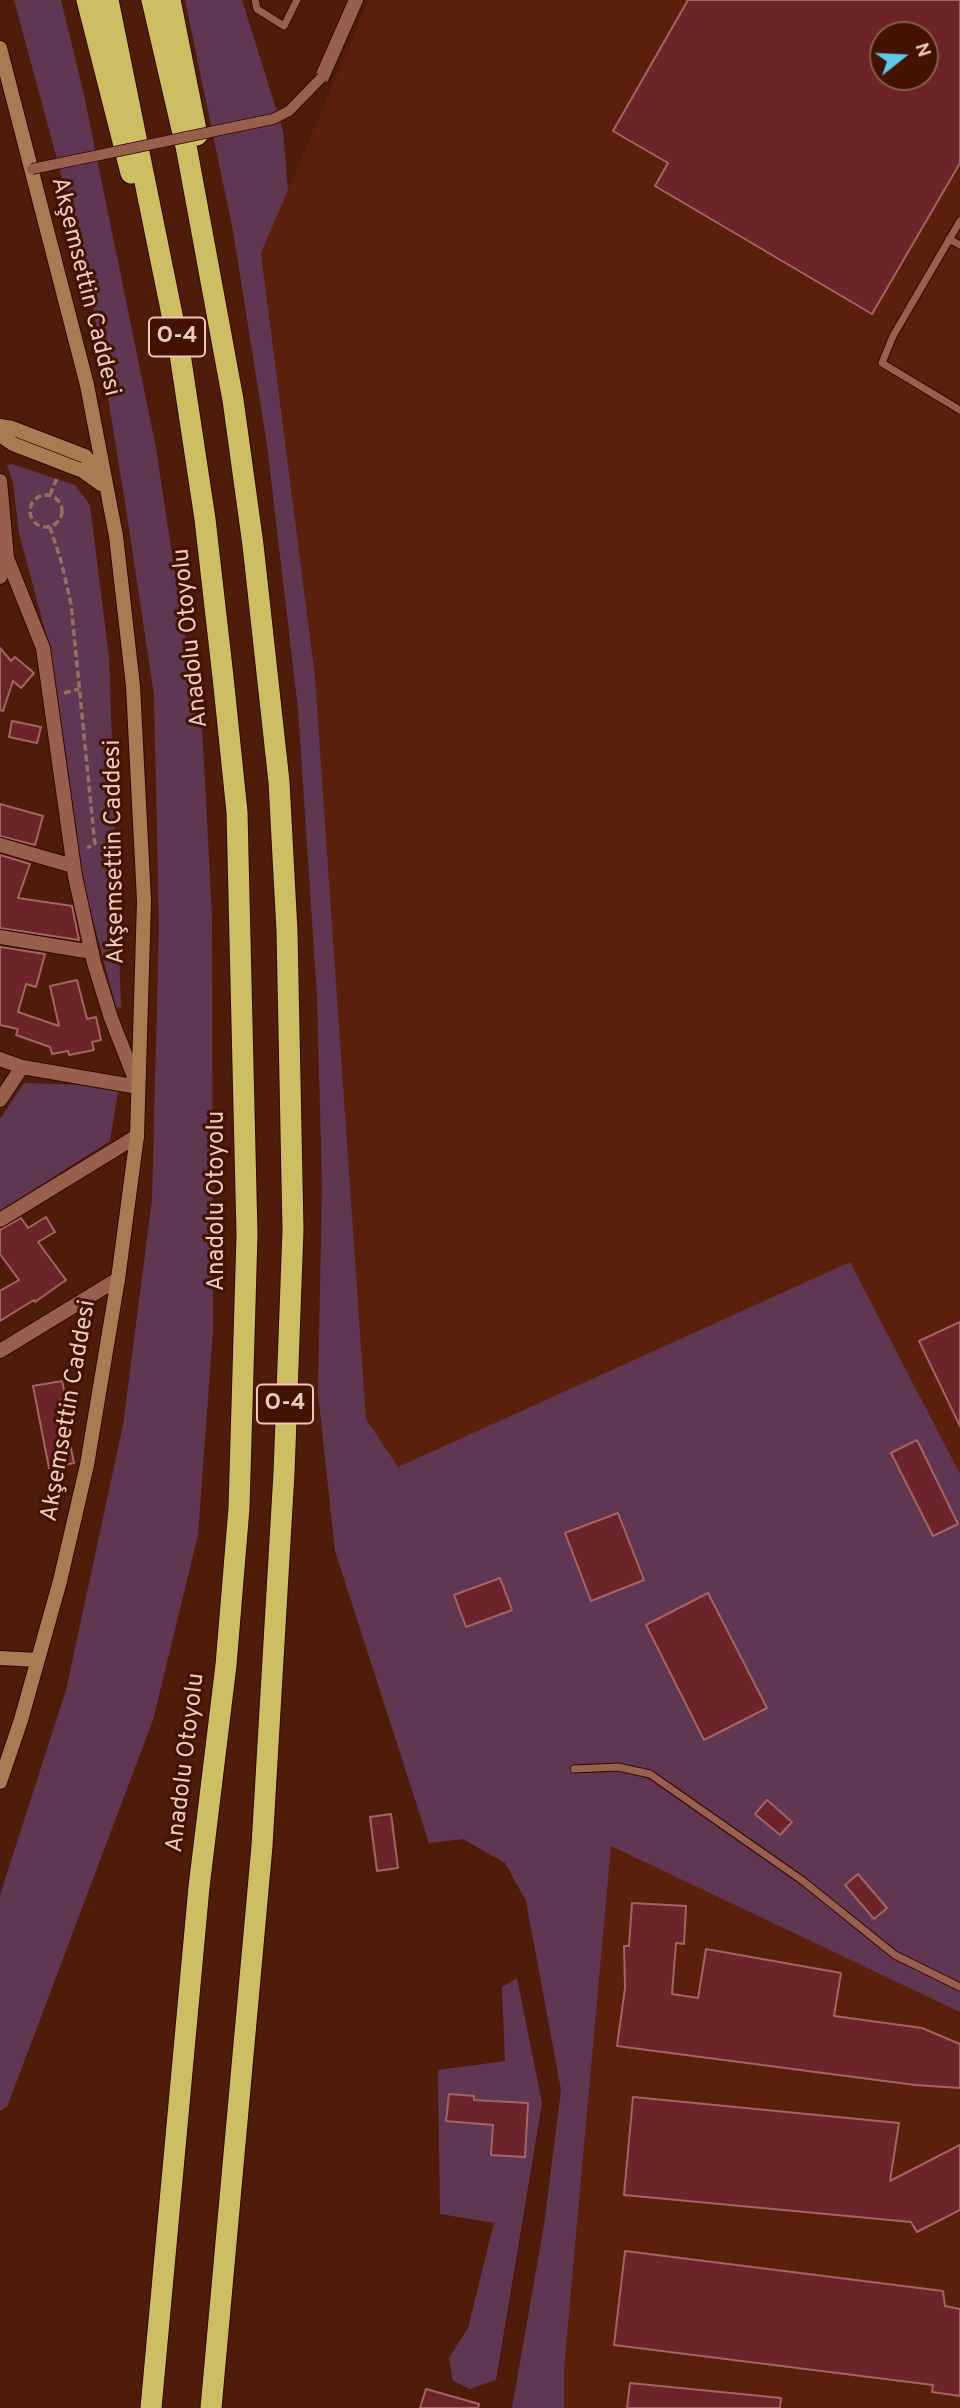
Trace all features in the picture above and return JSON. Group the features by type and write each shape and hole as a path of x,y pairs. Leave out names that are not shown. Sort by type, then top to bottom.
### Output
{"highway":[{"path":"86,0 144,225 223,677"},
{"name":"Anadolu Otoyolu","path":"108,0 180,354 205,519 223,677 237,812 247,1236 239,1508 226,1665 199,1887 151,2408"},
{"name":"O-4","path":"152,0 187,151 233,400 253,545 279,782 287,931 293,1230 284,1472 262,1846 211,2408"},
{"path":"170,0 202,157 233,400"}],"main road":[{"name":"Akşemsettin Caddesi","path":"0,48 87,385 116,536 133,686 144,901 137,1136 118,1279 87,1465 61,1581 0,1782"},
{"path":"0,426 12,428 85,456 98,471 106,490"},
{"path":"0,435 13,444 83,471 94,477 106,490"},
{"path":"0,1658 38,1660"}],"street":[{"path":"32,169 273,119 289,111 322,77 356,0"},
{"path":"0,481 2,534 7,558 43,648 71,850 92,953 111,1018 138,1087"},
{"path":"0,578 7,558"},
{"path":"0,845 74,866"},
{"path":"0,937 92,953"},
{"path":"0,1059 22,1067 138,1087"},
{"path":"0,1100 22,1067"},
{"path":"0,1220 137,1136"},
{"path":"0,1351 118,1279"}],"lane":[{"path":"255,0 257,9 284,26 297,0"},
{"path":"960,221 893,336 882,363 960,410"},
{"path":"949,239 960,245"},
{"path":"574,1769 618,1767 650,1774 803,1881 895,1955 960,1987"}],"path":[{"path":"51,495 62,507 62,517 50,527 40,527 30,515 32,504 40,496 51,495"},
{"path":"50,527 71,604 95,844 90,848 71,850"}],"shaded area":[{"path":"14,0 61,0 84,95 156,448 178,594 202,726 212,916 213,1330 198,1535 153,1720 7,2107 0,2111 0,1895 66,1690 123,1425 152,1200 159,927 154,695 127,515 88,274"},
{"path":"185,0 242,0 283,131 288,190 261,253 315,677 366,1419 398,1467 850,1262 960,1474 960,2012 611,1846 564,2369 564,2408 512,2408 544,2225 561,2090 526,1901 505,1863 463,1839 429,1843 335,1551 318,1393 322,1184 317,996 298,709 267,445 233,231"},
{"path":"369,0 960,0 960,2408 564,2408 564,2369 611,1846 397,1468 366,1419 315,677 261,253"},
{"path":"12,464 75,485 90,505 109,657 121,1008 116,1007 78,864 51,653 19,533 13,483 7,465"},
{"path":"24,1083 119,1086 110,1141 0,1211 0,1119"},
{"path":"517,1978 542,2103 496,2380 470,2389 453,2381 449,2358 468,2328 494,2223 440,2214 438,2070 505,2061 502,1987"}],"building":[{"path":"688,0 960,0 960,163 872,314 655,186 668,163 613,131"},
{"path":"0,648 11,661 15,657 34,673 21,688 13,681 3,711 0,710"},
{"path":"12,721 41,727 37,743 9,737"},
{"path":"0,804 43,816 35,845 0,836"},
{"path":"0,855 30,864 18,898 72,906 79,940 0,928"},
{"path":"0,947 45,954 36,987 26,984 18,1012 59,1026 50,986 77,980 87,1019 96,1017 101,1040 92,1042 94,1050 69,1055 68,1051 52,1054 50,1047 16,1035 18,1029 0,1025"},
{"path":"46,1217 55,1232 38,1242 66,1280 35,1302 34,1300 0,1321 0,1291 19,1280 0,1254 0,1230 21,1218 28,1228"},
{"path":"960,1322 960,1426 919,1341"},
{"path":"62,1381 66,1399 61,1400 74,1463 49,1468 33,1386"},
{"path":"917,1440 958,1524 933,1536 891,1453"},
{"path":"618,1513 644,1580 591,1601 565,1533"},
{"path":"500,1578 512,1610 466,1627 454,1595"},
{"path":"708,1593 767,1708 704,1740 646,1625"},
{"path":"767,1800 792,1822 780,1835 755,1814"},
{"path":"391,1814 398,1868 377,1871 370,1817"},
{"path":"858,1874 887,1908 874,1919 845,1885"},
{"path":"632,1903 686,1906 684,1944 676,1943 672,1994 698,1998 706,1949 841,1973 834,2016 922,2028 960,2044 960,2088 915,2085 617,2046 625,1988 624,1946 629,1946"},
{"path":"449,2094 474,2096 474,2100 528,2103 525,2157 491,2155 493,2125 446,2121"},
{"path":"633,2097 899,2123 890,2181 960,2145 960,2210 917,2232 911,2222 624,2195"},
{"path":"625,2251 943,2291 945,2306 960,2309 960,2396 932,2392 933,2385 614,2345"},
{"path":"630,2383 781,2398 780,2408 627,2408"},
{"path":"426,2389 479,2404 478,2408 420,2408"}]}
